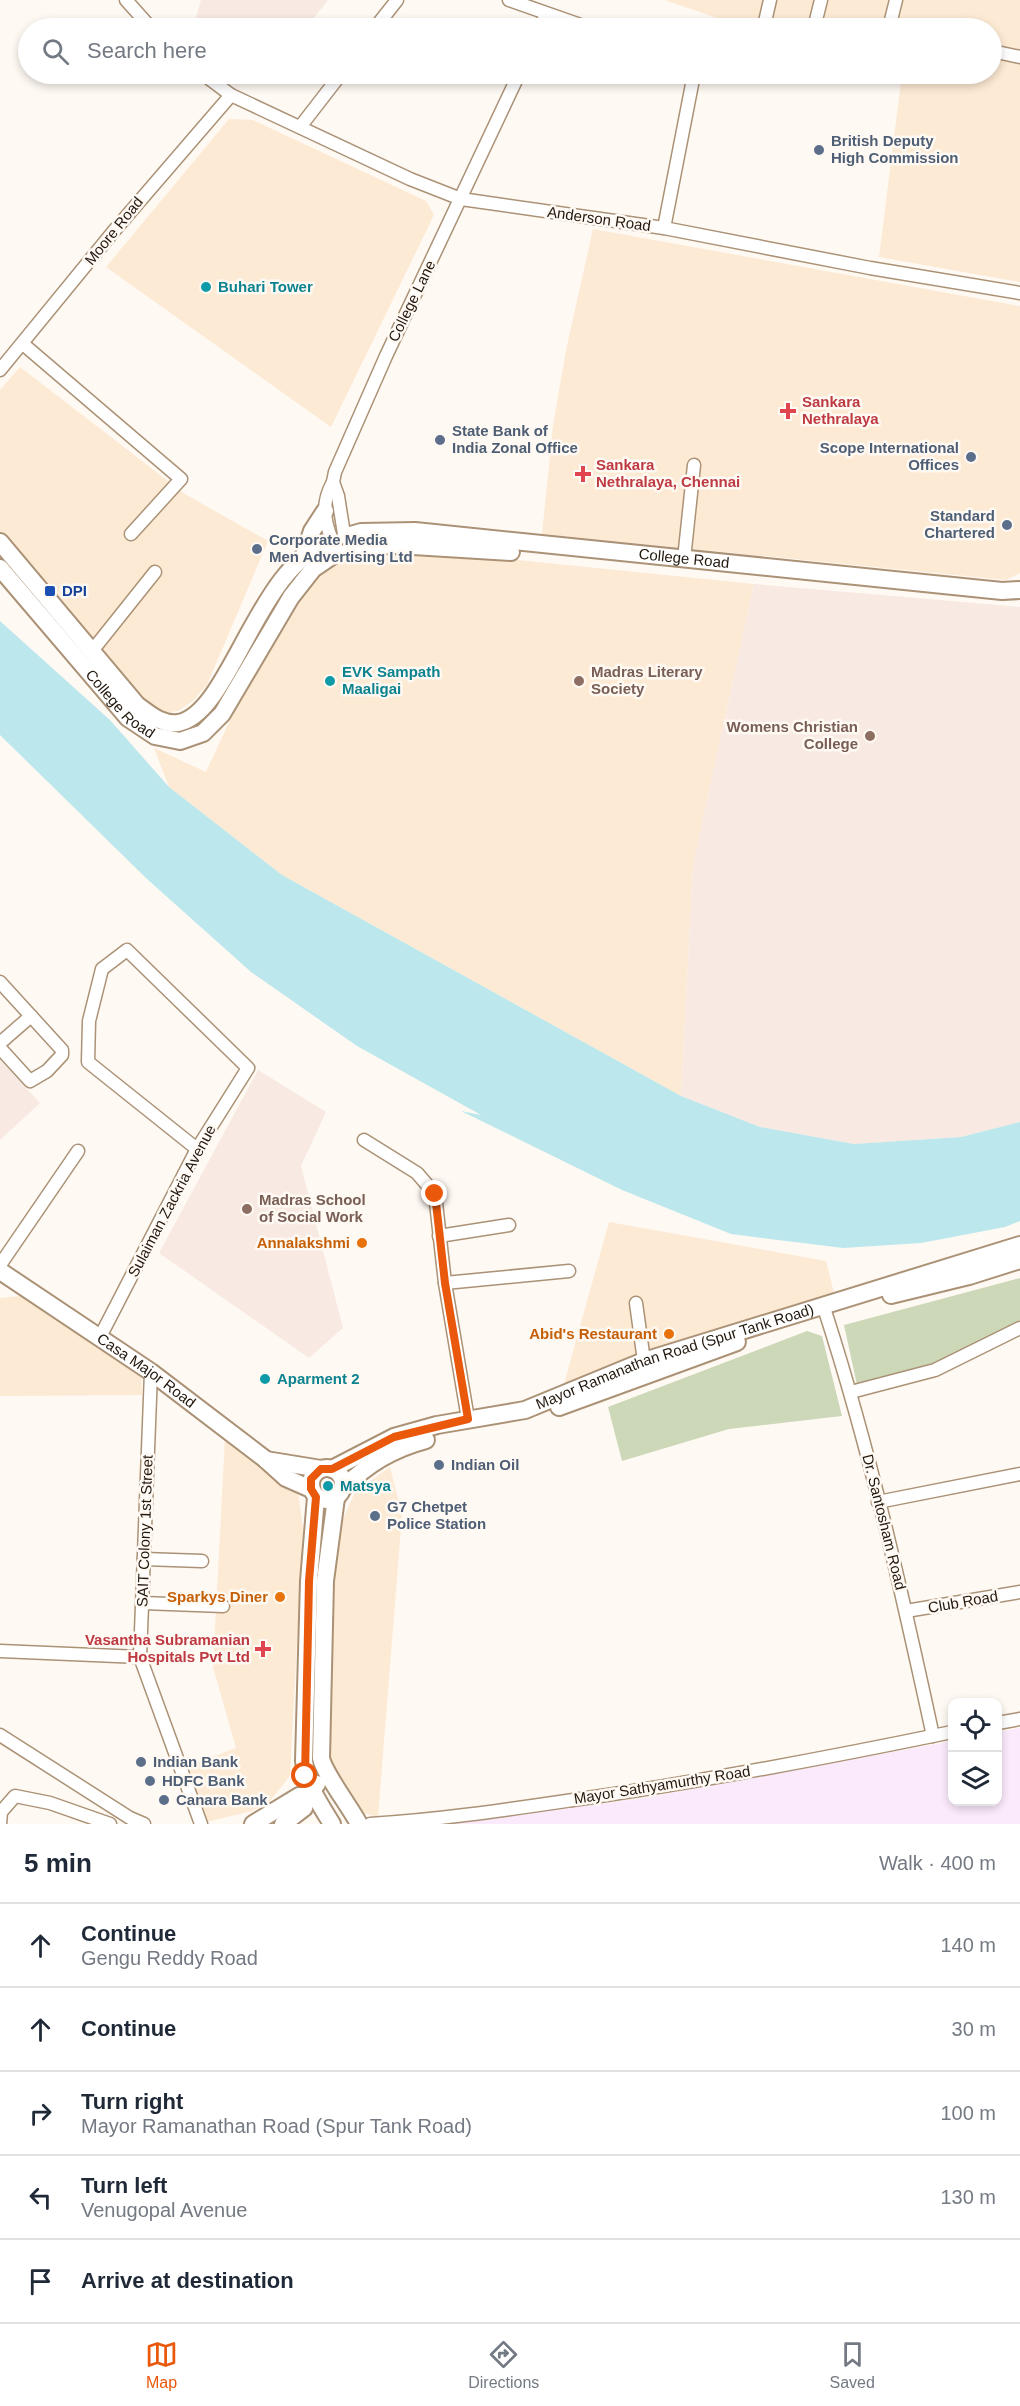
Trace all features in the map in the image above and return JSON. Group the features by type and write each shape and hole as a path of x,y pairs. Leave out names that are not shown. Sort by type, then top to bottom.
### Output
{"main road":[{"path":"304,555 312,531 325,511"},
{"name":"College Road","path":"0,568 128,718 155,736 180,741 203,734 222,714 291,597 314,569 341,542 361,532 415,531 1002,591 1020,590"},
{"name":"College Road","path":"0,542 137,705 159,721 178,723 193,716 209,702 274,590 304,555 322,544 341,542 554,555 1020,599"},
{"name":"Mayor Ramanathan Road (Spur Tank Road)","path":"327,1469 394,1437 468,1419 525,1410 644,1361 1020,1245"},
{"name":"Mayor Ramanathan Road (Spur Tank Road)","path":"339,1493 374,1461 411,1444 470,1428 531,1418 825,1311 969,1276 1020,1260"},
{"name":"Casa Major Road","path":"2,1274 151,1372 266,1459 286,1478 314,1493"},
{"path":"266,1459 327,1469 342,1478 325,1581 321,1758 323,1766 359,1824"},
{"path":"327,1469 314,1475 304,1761 309,1793 332,1824"},
{"path":"314,1493 326,1501 339,1493"},
{"path":"283,1824 304,1808 309,1793 328,1773"},
{"path":"253,1824 299,1796 309,1793"}],"street":[{"path":"126,0 142,18"},
{"path":"383,18 397,0"},
{"path":"509,0 558,18"},
{"path":"766,18 770,0"},
{"path":"816,18 821,0"},
{"path":"892,18 896,0"},
{"path":"544,18 546,14"},
{"path":"1002,53 1020,57"},
{"name":"Anderson Road","path":"216,84 231,95 410,179 460,199 664,228 870,268 1020,293"},
{"path":"300,127 333,84"},
{"name":"College Lane","path":"325,511 324,497 333,482 335,472 386,356 514,84"},
{"path":"664,228 692,84"},
{"name":"Moore Road","path":"0,370 113,232 231,95"},
{"path":"23,344 181,478 131,534"},
{"path":"684,559 694,465"},
{"path":"333,482 338,496 341,542"},
{"path":"325,511 328,529 341,542"},
{"path":"92,651 155,572"},
{"name":"Sulaiman Zackria Avenue","path":"100,1337 197,1149 248,1068 127,950 102,969 89,1021 88,1062 197,1149"},
{"path":"0,982 62,1050 62,1054 47,1071 30,1081 0,1048"},
{"path":"0,1043 31,1016"},
{"path":"364,1140 417,1173 435,1194 445,1283 468,1419"},
{"path":"2,1274 78,1151"},
{"path":"439,1236 509,1225"},
{"path":"445,1283 569,1271"},
{"path":"636,1303 644,1361"},
{"name":"Dr. Santosham Road","path":"825,1311 851,1392 906,1611 933,1736"},
{"path":"851,1392 935,1370 1020,1328"},
{"name":"SAIT Colony 1st Street","path":"151,1372 140,1658 201,1824"},
{"path":"878,1502 1020,1474"},
{"path":"144,1559 202,1561"},
{"name":"Club Road","path":"906,1611 1020,1592"},
{"path":"142,1603 223,1606"},
{"path":"0,1651 140,1658"},
{"path":"1002,1722 1020,1719"},
{"name":"Mayor Sathyamurthy Road","path":"370,1824 437,1820 637,1791 948,1733"},
{"path":"0,1735 130,1818 144,1824"},
{"path":"0,1824 1,1812 15,1796 50,1803 110,1824"}],"shaded area":[{"path":"201,0 328,0 314,18 196,18"},
{"path":"665,0 1020,0 1020,282 879,257 901,84 1002,84 1002,18 717,18"},
{"path":"229,119 253,120 426,201 434,215 331,427 106,267"},
{"name":"Sankara Nethralaya","path":"593,229 1020,306 1020,573 1006,580 542,534 553,426 566,350"},
{"path":"20,367 185,494 268,541 207,685 193,701 178,711 161,713 147,707 0,531 0,390"},
{"path":"390,547 754,584 693,865 681,1096 282,875 169,787 154,748 206,772 286,599 318,567 351,552"},
{"name":"Womens Christian College","path":"754,584 1020,607 1020,1122 961,1137 854,1144 760,1127 681,1096 693,865"},
{"path":"0,1060 40,1103 0,1140"},
{"name":"Madras School of Social Work","path":"258,1070 326,1112 301,1166 343,1328 309,1358 159,1253"},
{"path":"609,1222 826,1261 834,1293 611,1375 564,1384"},
{"path":"20,1296 141,1375 142,1395 0,1396 0,1298"},
{"path":"225,1438 298,1492 303,1528 290,1776 269,1802 252,1811 206,1822 188,1766 236,1748 213,1667"},
{"path":"390,1467 402,1515 378,1817 359,1812 323,1755 336,1535 355,1492"},
{"path":"1020,1728 1020,1824 441,1824 638,1799 948,1742 948,1806 1002,1806 1002,1731"}],"green space":[{"path":"1020,1278 1020,1320 928,1370 857,1385 844,1325"},
{"path":"807,1331 822,1336 842,1416 729,1429 622,1461 608,1407"}],"water":[{"path":"0,621 110,720 169,787 282,875 681,1096 760,1127 854,1144 961,1137 1020,1122 1020,1221 1005,1227 921,1243 843,1248 731,1234 622,1190 461,1111 481,1115 357,1046 251,972 147,879 0,735"}],"place":[{"name":"British Deputy High Commission","path":"819,150"},
{"name":"Buhari Tower","path":"206,287"},
{"name":"Sankara Nethralaya","path":"788,411"},
{"name":"State Bank of India Zonal Office","path":"440,440"},
{"name":"Scope International Offices","path":"971,457"},
{"name":"Sankara Nethralaya, Chennai","path":"583,474"},
{"name":"Standard Chartered","path":"1007,525"},
{"name":"Corporate Media Men Advertising Ltd","path":"257,549"},
{"name":"DPI","path":"50,591"},
{"name":"EVK Sampath Maaligai","path":"330,681"},
{"name":"Madras Literary Society","path":"579,681"},
{"name":"Womens Christian College","path":"870,736"},
{"name":"Madras School of Social Work","path":"247,1209"},
{"name":"Annalakshmi","path":"362,1243"},
{"name":"Abid's Restaurant","path":"669,1334"},
{"name":"Aparment 2","path":"265,1379"},
{"name":"Indian Oil","path":"439,1465"},
{"name":"Matsya","path":"328,1486"},
{"name":"G7 Chetpet Police Station","path":"375,1516"},
{"name":"Sparkys Diner","path":"280,1597"},
{"name":"Vasantha Subramanian Hospitals Pvt Ltd","path":"263,1649"},
{"name":"Indian Bank","path":"141,1762"},
{"name":"HDFC Bank","path":"150,1781"},
{"name":"Canara Bank","path":"164,1800"}],"route":[{"path":"305,1776 309,1581 316,1497 311,1489 311,1479 317,1471 332,1469 394,1437 468,1419 445,1283 435,1194"}]}
